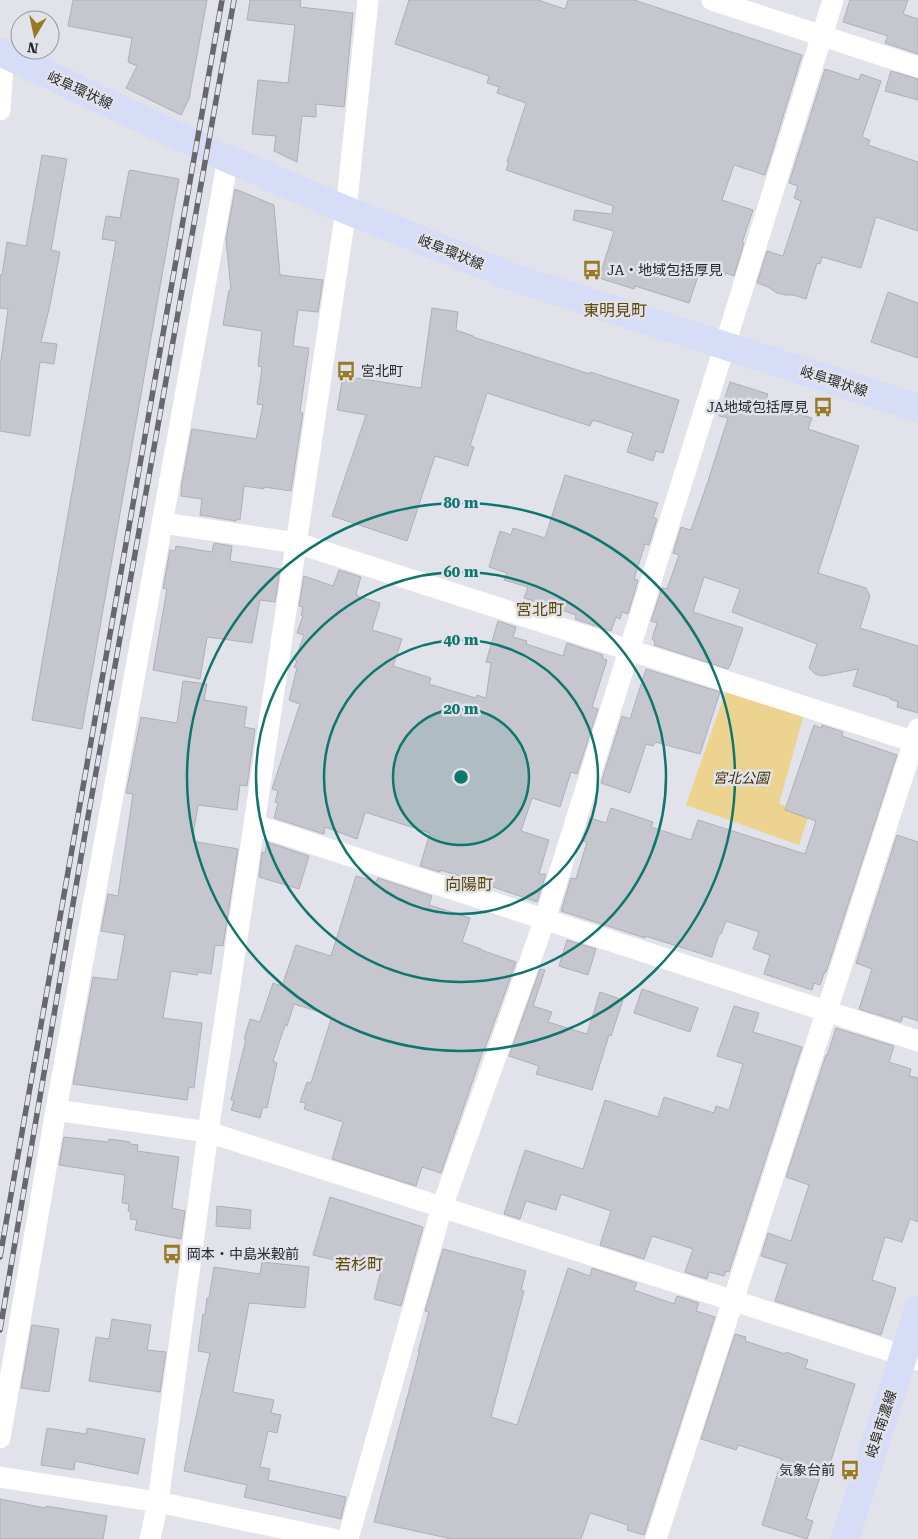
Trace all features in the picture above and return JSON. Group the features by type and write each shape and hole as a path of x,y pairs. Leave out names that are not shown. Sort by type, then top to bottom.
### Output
{"main road":[{"name":"岐阜環状線","path":"2,53 228,159 346,210 515,278 918,408"},
{"name":"岐阜南濃線","path":"845,1539 911,1358 918,1310"}],"street":[{"path":"150,1539 158,1502 208,1132 346,210 368,0"},
{"path":"712,0 918,67"},
{"path":"348,1539 442,1207 545,919 832,0"},
{"path":"0,110 2,53"},
{"path":"0,1438 56,1110 228,159"},
{"path":"163,523 297,543 629,650 917,738 656,1539"},
{"path":"255,825 918,1040"},
{"path":"56,1110 208,1132 911,1358"},
{"path":"0,1477 158,1502 333,1539"}],"green space":[{"name":"宮北公園","path":"727,688 804,714 779,804 809,814 799,845 686,805"}],"building":[{"path":"73,0 207,0 189,99 181,115 126,88 137,66 128,62 132,38 68,26"},
{"path":"250,0 301,0 300,7 353,13 344,107 316,104 316,117 302,116 297,162 274,151 276,136 252,134 258,80 288,83 295,25 247,20"},
{"path":"409,0 538,0 565,9 568,0 634,0 802,55 765,175 734,165 722,200 753,210 734,276 701,267 689,303 635,286 634,289 599,278 614,231 573,220 575,210 612,214 613,206 506,170 526,103 497,93 499,87 487,83 489,76 395,44"},
{"path":"850,0 908,0 903,14 918,19 918,54 885,43 888,36 843,22"},
{"path":"825,69 859,80 861,74 881,81 862,137 870,140 868,145 918,162 918,231 876,217 861,268 822,257 820,264 817,263 806,299 777,293 757,283 767,251 783,256 801,201 794,198 798,186 789,183"},
{"path":"891,71 918,79 918,100 885,91"},
{"path":"42,155 67,159 51,250 60,252 41,342 57,344 54,364 40,362 30,436 0,431 0,360 8,309 0,308 0,275 2,275 7,242 26,246"},
{"path":"130,170 179,179 82,729 32,720 116,241 102,239 106,216 120,218"},
{"path":"235,189 274,205 280,275 323,280 318,312 298,310 293,346 309,348 300,412 303,413 291,491 244,486 240,520 237,519 236,521 200,515 202,499 181,496 192,429 256,439 263,405 257,404 262,367 258,366 262,331 223,325 229,290 231,290 226,239"},
{"path":"888,292 918,303 918,358 871,342"},
{"path":"432,308 458,312 456,330 473,337 679,400 663,453 656,451 653,461 627,452 633,433 593,420 590,426 487,393 470,446 474,447 468,466 435,456 407,541 332,516 366,415 337,410 343,376 421,388"},
{"path":"730,382 768,394 765,404 812,418 808,429 859,446 818,573 866,588 870,596 860,628 918,646 918,713 897,707 898,702 891,698 853,686 858,669 822,676 815,674 809,668 817,644 732,612 740,589 704,577 693,612 743,628 728,669 654,645 655,642 652,639 657,623 651,621 662,588 667,589 679,555 673,553 681,527 691,530 708,481 728,418 719,416"},
{"path":"565,475 658,503 653,517 657,519 649,545 645,544 634,579 638,580 628,614 622,612 620,619 616,617 611,631 575,619 576,615 524,598 528,587 504,580 507,573 489,567 500,531 511,535 513,528 545,538"},
{"path":"214,543 232,546 230,561 280,569 275,602 260,600 252,643 207,637 200,679 153,670 167,589 163,588 170,550 175,551 176,546 212,552"},
{"path":"339,570 361,577 357,596 380,603 372,630 402,639 393,666 431,678 429,684 476,698 477,695 486,698 491,663 486,662 498,621 516,627 513,637 527,641 526,644 563,656 567,643 603,655 602,658 607,660 592,707 598,709 577,774 571,772 560,807 532,798 521,831 549,840 539,874 546,874 537,902 470,879 420,866 430,833 368,813 365,813 357,839 325,827 324,834 274,818 278,803 275,802 278,791 272,789 300,704 289,700 297,668 294,667 297,661 295,660 304,635 297,633 303,616 301,615 303,607 299,606 304,576 333,586"},
{"path":"646,669 720,692 700,754 655,742 653,746 646,744 630,793 601,783 622,716 630,719"},
{"path":"183,681 207,684 204,700 247,707 244,727 255,729 247,786 240,785 237,810 198,805 192,841 238,849 223,946 215,945 211,974 198,972 197,975 171,971 163,1018 202,1023 194,1088 189,1087 187,1100 73,1084 93,977 117,980 125,935 101,931 108,894 118,896 133,794 126,793 141,717 177,723"},
{"path":"814,725 821,728 822,725 843,732 842,736 897,755 826,972 820,985 814,983 812,990 764,974 770,955 753,949 759,932 726,921 721,934 719,934 712,957 561,911 571,878 576,879 587,842 583,841 590,818 606,823 611,808 653,822 651,827 691,840 698,820 805,854 816,821 785,810"},
{"path":"897,835 918,842 918,1021 903,1016 901,1022 859,1009 872,969 856,963"},
{"path":"267,842 309,856 299,889 259,877 262,852 265,853"},
{"path":"356,876 376,882 378,878 432,896 429,905 470,918 462,942 516,962 441,1173 422,1167 416,1186 332,1159 343,1122 304,1109 306,1103 300,1102 307,1082 311,1083 332,1016 294,1004 273,1061 277,1063 267,1108 263,1107 260,1118 231,1110 234,1101 231,1100 250,1019 260,1022 273,983 282,986 296,945 331,956"},
{"path":"567,940 596,949 588,975 559,966"},
{"path":"540,969 545,970 533,1006 552,1012 548,1022 587,1034 600,992 623,1000 611,1036 609,1035 592,1090 536,1074 539,1066 509,1056"},
{"path":"642,989 698,1008 690,1032 634,1013"},
{"path":"734,1006 759,1013 753,1032 802,1047 729,1272 726,1271 724,1276 709,1272 707,1279 685,1272 693,1249 652,1236 644,1259 600,1245 611,1211 561,1194 556,1210 526,1201 520,1219 504,1214 525,1150 583,1169 605,1100 658,1117 664,1097 714,1113 716,1106 729,1110 743,1064 717,1056"},
{"path":"836,1028 894,1046 889,1062 911,1069 909,1076 918,1078 918,1222 910,1219 902,1242 885,1237 872,1280 896,1288 881,1335 775,1301 787,1264 761,1256 768,1233 791,1241 809,1185 786,1177"},
{"path":"64,1137 108,1142 109,1139 130,1142 130,1144 138,1145 137,1151 179,1157 172,1208 185,1211 181,1239 135,1230 137,1220 130,1219 129,1204 122,1203 125,1175 59,1165"},
{"path":"330,1197 423,1227 401,1306 374,1299 381,1271 313,1255"},
{"path":"217,1206 251,1210 250,1229 216,1226"},
{"path":"443,1249 526,1271 521,1290 524,1291 491,1417 517,1425 568,1268 590,1276 592,1268 637,1283 634,1290 674,1304 677,1296 699,1303 696,1311 715,1317 644,1535 627,1530 628,1525 590,1513 581,1539 452,1539 374,1522 429,1312 425,1311"},
{"path":"262,1262 309,1267 305,1308 249,1303 233,1392 274,1400 271,1413 281,1415 277,1433 268,1431 260,1467 270,1469 268,1480 346,1497 341,1519 244,1497 247,1485 184,1471 210,1353 198,1351 203,1314 205,1315 214,1267 260,1274"},
{"path":"112,1319 151,1325 147,1350 166,1352 160,1392 89,1381 96,1337 109,1339"},
{"path":"32,1325 59,1329 49,1392 21,1388"},
{"path":"735,1334 746,1337 745,1341 808,1360 805,1368 855,1384 827,1473 822,1471 806,1519 813,1521 807,1539 762,1525 782,1459 738,1445 736,1450 701,1439"},
{"path":"47,1428 86,1434 87,1428 145,1439 138,1474 75,1461 74,1470 41,1465"},
{"path":"0,1499 45,1508 46,1506 107,1516 103,1539 0,1539"}],"railway":[{"path":"0,1257 222,0"},
{"path":"0,1330 86,828 234,0"}],"place":[{"name":"JA・地域包括厚見","path":"592,270"},
{"name":"宮北町","path":"346,371"},
{"name":"JA地域包括厚見","path":"823,407"},
{"name":"岡本・中島米穀前","path":"172,1254"},
{"name":"気象台前","path":"850,1470"}],"district":[{"name":"東明見町","path":"615,310"},
{"name":"宮北町","path":"540,609"},
{"name":"向陽町","path":"469,884"},
{"name":"若杉町","path":"359,1264"}]}
